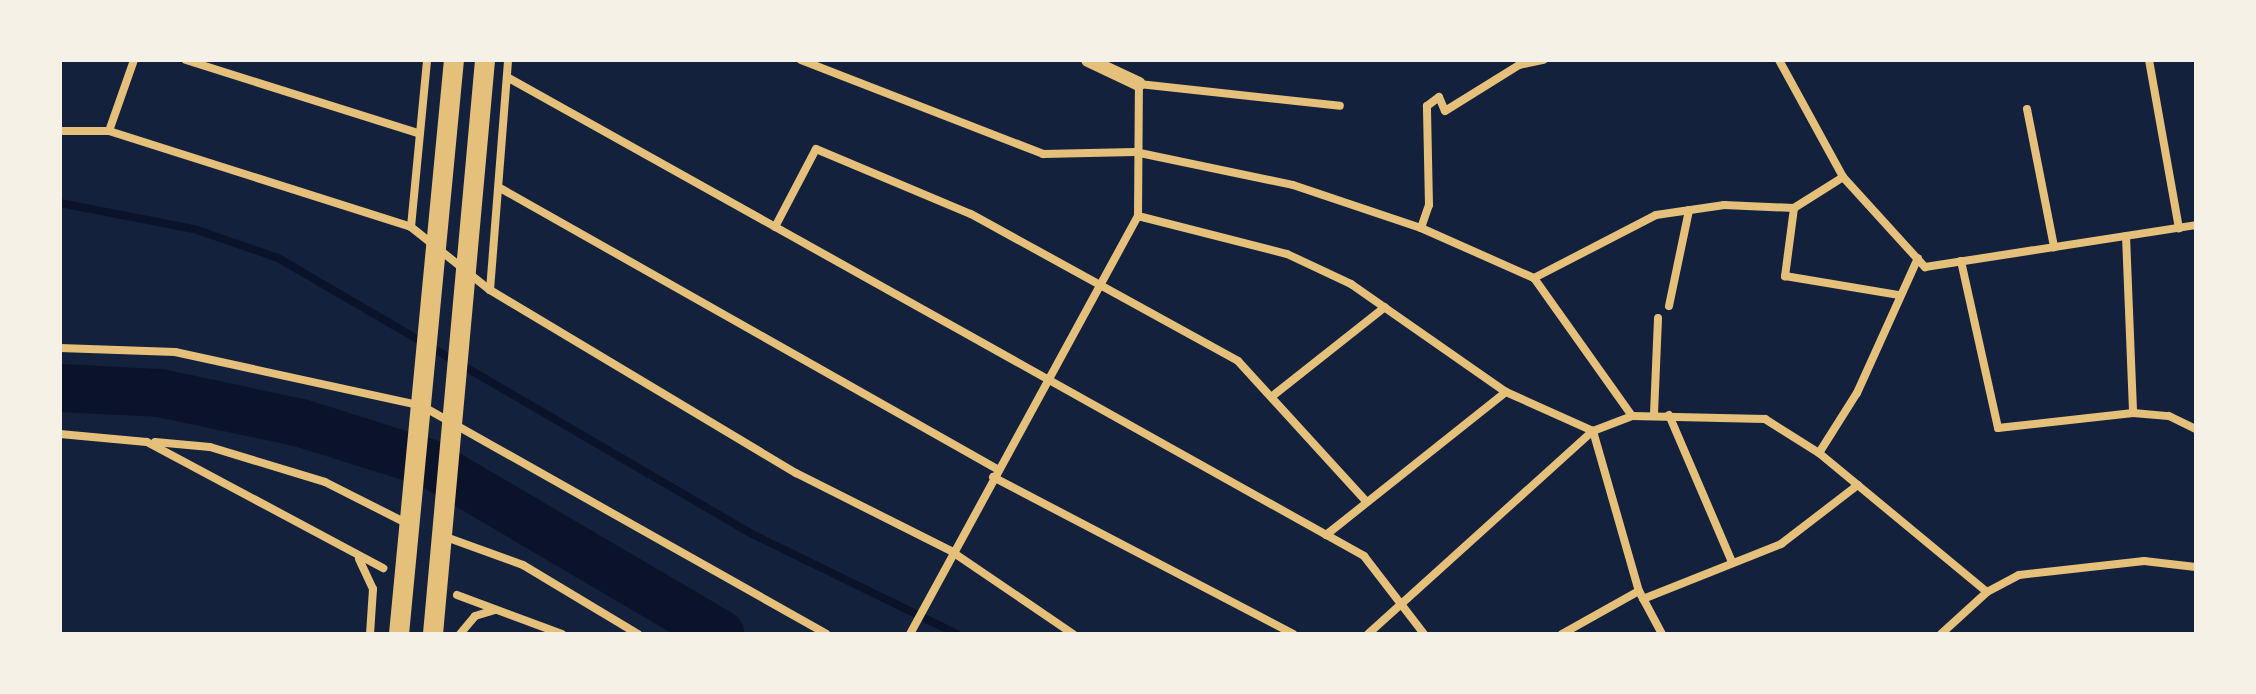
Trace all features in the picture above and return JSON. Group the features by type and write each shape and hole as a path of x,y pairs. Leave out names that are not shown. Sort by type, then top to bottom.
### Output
{"main road":[{"path":"399,634 454,60"},
{"path":"433,634 485,60"}],"street":[{"path":"109,131 134,60"},
{"path":"186,60 420,134"},
{"path":"411,227 427,60"},
{"path":"490,290 508,60"},
{"path":"801,60 1043,154 1135,152 1293,185 1421,228 1534,278 1632,416"},
{"path":"1088,60 1139,84 1340,106"},
{"path":"1421,228 1429,205 1427,106 1439,97 1445,111 1519,65 1543,60"},
{"path":"1779,60 1843,177 1925,267 2196,225"},
{"path":"2149,60 2179,228"},
{"path":"507,77 1364,556 1405,603 1424,634"},
{"path":"910,634 951,551 1138,216 1135,152 1139,84"},
{"path":"2027,109 2054,247"},
{"path":"60,131 109,131 411,227 490,290 796,473 951,551 1073,634"},
{"path":"775,227 816,149 971,214 1098,287 1238,361 1275,394 1366,501"},
{"path":"1534,278 1656,215 1689,210 1794,208 1843,177"},
{"path":"500,188 995,473 1293,634"},
{"path":"1794,208 1785,276 1899,295"},
{"path":"1669,306 1689,210"},
{"path":"1138,216 1287,254 1385,307 1506,392 1593,431 1641,595 1662,634"},
{"path":"2126,236 2133,413"},
{"path":"1819,453 1857,393 1918,258"},
{"path":"1961,261 1998,428 2133,413 2169,416 2196,429"},
{"path":"1275,394 1385,307"},
{"path":"1654,414 1658,318"},
{"path":"60,348 175,352 421,412 826,634"},
{"path":"1326,535 1506,392"},
{"path":"1368,634 1593,431 1632,416 1654,414 1749,413 1819,453 1987,592"},
{"path":"1669,415 1732,562"},
{"path":"60,434 210,447 325,482 411,518"},
{"path":"147,442 247,490 359,559 383,568"},
{"path":"1562,634 1641,595 1781,544 1858,485"},
{"path":"443,531 523,565 638,634"},
{"path":"359,559 373,589 370,634"},
{"path":"1941,634 1987,592 2019,575 2144,561 2196,567"},
{"path":"457,595 562,634"},
{"path":"460,634 475,616 496,609"}],"waterway":[{"path":"60,203 194,229 278,258 752,534 957,634"},
{"path":"60,388 160,393 301,423 429,463 721,634"}]}
